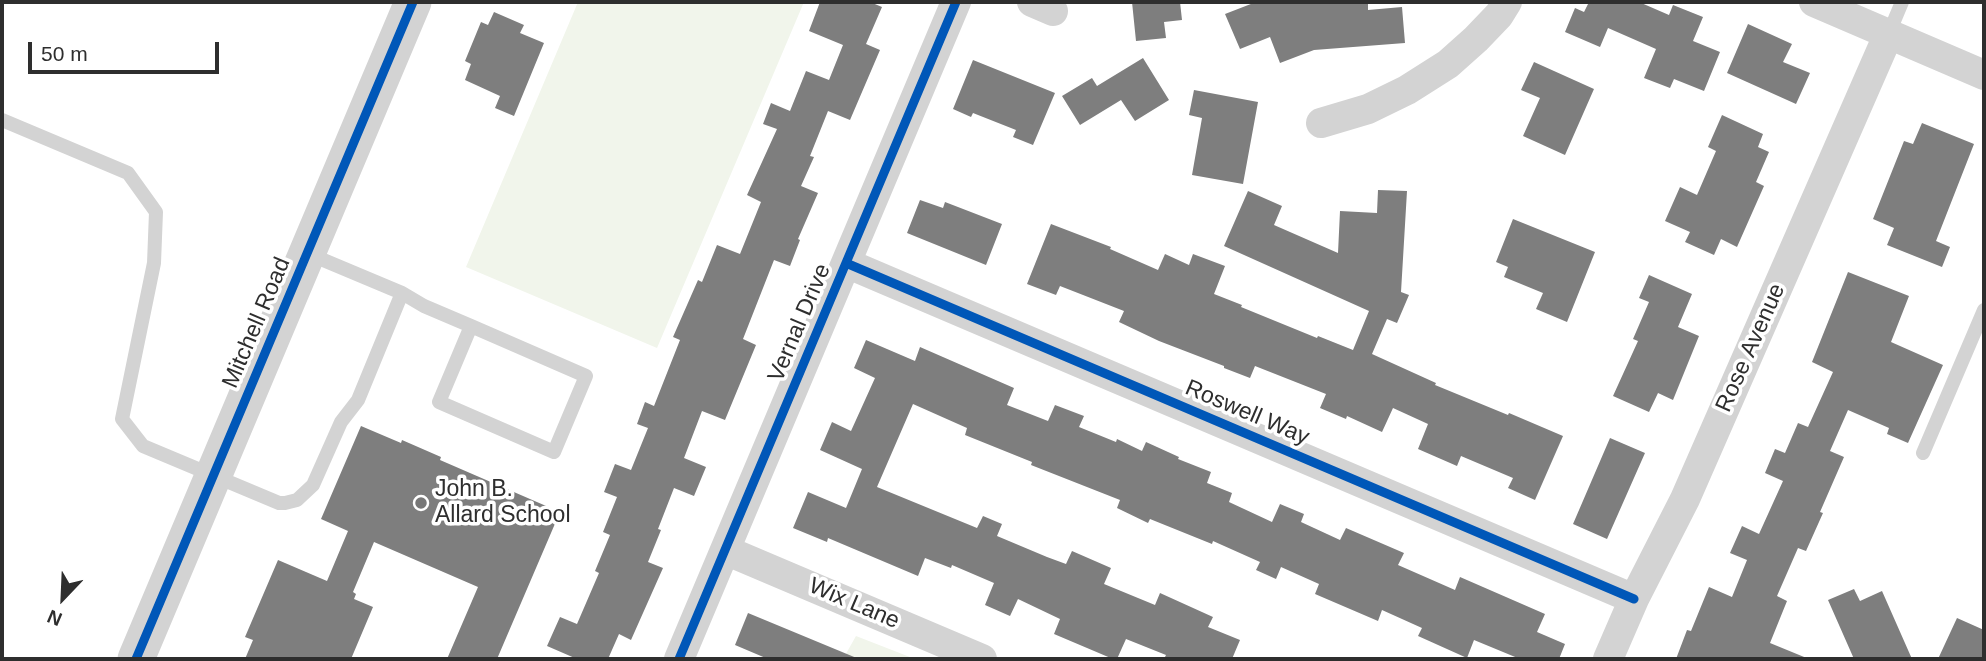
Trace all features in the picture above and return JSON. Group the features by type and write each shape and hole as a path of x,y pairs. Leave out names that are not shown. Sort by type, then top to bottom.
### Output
{"street":[{"name":"Mitchell Road","path":"136,659 413,2"},
{"name":"Vernal Drive","path":"679,659 956,2"},
{"path":"1321,123 1368,109 1407,90 1457,55 1491,23 1507,2"},
{"path":"1814,2 1984,75"},
{"name":"Rose Avenue","path":"1608,659 1634,599 1685,499 1889,33"},
{"name":"Roswell Way","path":"846,263 1634,599"},
{"name":"Wix Lane","path":"725,550 982,659"}],"lane":[{"path":"1889,33 1902,2"},
{"path":"2,120 128,173 156,212 154,263 122,419 143,446 279,503 296,500 316,481 341,422 358,400 402,293"},
{"path":"308,253 586,376 554,452 439,402 471,326"},
{"path":"1923,453 1984,310"}],"shaded area":[{"path":"578,2 804,2 657,348 466,267"},
{"path":"856,636 915,659 843,659"}],"building":[{"path":"820,2 870,2 882,7 866,44 880,50 850,120 828,111 810,156 814,157 801,186 818,193 798,239 800,240 790,266 774,260 743,339 756,345 725,420 702,411 684,458 706,467 694,496 674,488 648,562 663,568 631,640 619,634 608,659 577,659 547,646 560,617 577,624 599,573 595,571 610,535 603,532 617,497 604,492 615,464 631,470 648,428 637,424 645,402 654,406 680,340 673,337 698,280 702,282 717,245 740,254 761,202 747,195 777,129 763,124 771,103 790,111 806,71 829,80 843,45 809,31"},
{"path":"1132,2 1180,2 1182,20 1164,22 1166,38 1136,41"},
{"path":"1256,2 1368,2 1368,10 1402,7 1405,43 1314,50 1280,63 1270,37 1240,49 1225,14"},
{"path":"1589,2 1639,2 1669,15 1673,5 1703,17 1693,41 1720,52 1704,91 1674,79 1670,88 1644,78 1656,49 1608,28 1600,47 1565,32 1575,8 1584,12"},
{"path":"494,12 524,25 520,33 544,43 514,116 495,108 500,96 465,80 471,64 465,61 481,22 488,25"},
{"path":"1748,24 1792,44 1783,62 1810,73 1796,104 1727,73"},
{"path":"1143,58 1169,100 1135,121 1121,100 1080,125 1062,96 1092,78 1097,86"},
{"path":"973,60 1055,93 1033,145 1013,137 1016,130 973,113 971,117 953,109"},
{"path":"1534,62 1594,89 1565,155 1523,136 1540,98 1521,90"},
{"path":"1194,90 1258,102 1243,184 1192,175 1202,118 1189,115"},
{"path":"1722,115 1763,134 1758,147 1769,152 1756,182 1764,186 1737,247 1721,239 1714,255 1685,242 1690,232 1665,221 1680,187 1697,195 1716,151 1708,147"},
{"path":"1922,123 1974,144 1936,241 1950,247 1942,267 1887,245 1894,228 1873,219 1904,141 1913,144"},
{"path":"1378,190 1407,191 1401,292 1409,295 1397,323 1387,319 1372,354 1436,383 1435,385 1563,436 1535,500 1508,488 1513,478 1461,456 1457,466 1418,449 1428,424 1393,408 1382,432 1347,416 1346,419 1320,408 1326,394 1255,366 1250,378 1119,322 1124,311 1060,286 1056,295 1027,284 1051,224 1111,247 1110,249 1158,270 1165,254 1189,265 1193,254 1225,266 1214,294 1317,338 1318,336 1353,350 1369,311 1224,246 1248,191 1282,206 1274,225 1338,253 1340,211 1377,213"},
{"path":"920,200 943,208 945,202 1002,224 986,265 907,233"},
{"path":"1513,219 1595,252 1567,322 1536,309 1543,293 1504,277 1508,267 1496,262"},
{"path":"1848,272 1909,296 1891,342 1943,365 1908,443 1887,434 1889,428 1848,410 1830,451 1844,457 1820,512 1823,513 1806,551 1798,548 1777,596 1787,601 1770,643 1809,659 1676,659 1709,587 1732,597 1747,560 1730,553 1742,526 1759,534 1783,481 1765,473 1775,449 1785,453 1798,423 1808,427 1833,372 1812,362"},
{"path":"1649,275 1692,294 1678,327 1699,336 1673,400 1658,393 1649,412 1613,396 1638,341 1633,339 1649,302 1639,298"},
{"path":"866,340 915,361 920,347 1014,388 1007,405 1048,421 1055,405 1084,416 1079,427 1116,442 1117,439 1142,451 1146,442 1211,472 1207,483 1232,493 1229,502 1272,522 1280,504 1304,514 1301,522 1340,540 1346,528 1404,553 1398,565 1455,590 1460,577 1545,614 1537,632 1565,644 1559,659 1520,659 1474,640 1467,658 1418,636 1422,628 1382,610 1378,621 1315,594 1319,584 1281,567 1276,579 1256,570 1260,562 1213,541 1212,544 1150,519 1148,523 1117,508 1120,500 1031,465 1032,462 965,435 967,428 913,404 877,487 977,528 983,516 1002,524 997,536 1047,557 1066,564 1072,551 1111,568 1104,584 1155,605 1160,593 1213,617 1208,627 1240,640 1232,659 1164,659 1166,655 1126,639 1117,659 1113,659 1054,634 1060,619 1018,599 1010,616 985,605 994,583 952,565 951,568 925,558 918,576 828,538 827,542 793,528 808,492 846,508 862,469 820,450 832,422 851,431 875,378 854,368"},
{"path":"361,426 401,443 402,440 441,457 440,460 560,512 497,659 447,659 478,587 374,542 353,592 356,594 354,599 373,607 351,659 245,659 253,640 245,637 278,560 327,581 348,531 321,519"},
{"path":"1610,438 1645,453 1607,539 1573,524"},
{"path":"1854,589 1860,601 1882,591 1912,659 1854,659 1828,600"},
{"path":"748,613 859,659 768,659 735,645"},
{"path":"1957,618 1984,630 1984,659 1938,659"}],"cycle path":[{"path":"136,659 413,2"},
{"path":"679,659 956,2"},
{"path":"846,263 1634,599"}],"place":[{"name":"John B. Allard School","path":"421,503"}]}
